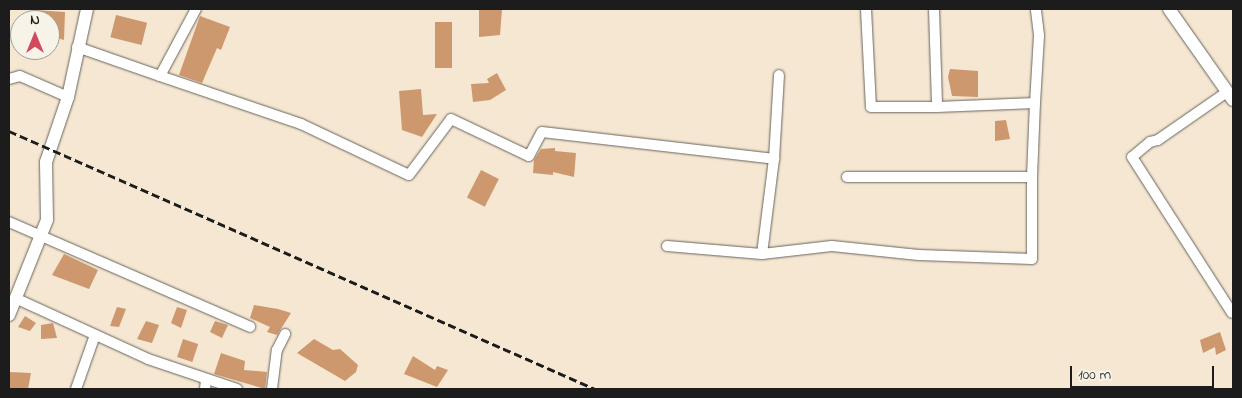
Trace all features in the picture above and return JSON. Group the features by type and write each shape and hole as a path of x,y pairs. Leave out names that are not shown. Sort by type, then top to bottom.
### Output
{"street":[{"path":"9,315 38,235 47,220 46,162 68,97 77,47 87,9"},
{"path":"160,76 196,9"},
{"path":"866,9 871,107 937,107 1034,103"},
{"path":"934,9 937,107"},
{"path":"667,246 762,254 832,246 919,255 1032,259 1034,103 1039,34 1036,9"},
{"path":"1169,9 1230,96 1158,140 1150,142 1132,157 1232,312"},
{"path":"77,47 301,124 409,175 451,118 528,156 542,132 774,159"},
{"path":"762,254 774,159 779,75"},
{"path":"9,79 20,76 68,97"},
{"path":"847,177 1032,177"},
{"path":"9,222 250,327"},
{"path":"15,298 205,384 237,389"},
{"path":"272,389 277,350 285,334"},
{"path":"76,389 95,335"}],"building":[{"path":"479,9 502,9 500,35 479,37"},
{"path":"60,12 65,12 64,40 60,39"},
{"path":"116,15 147,23 141,45 110,37"},
{"path":"200,16 230,27 221,50 217,48 202,83 179,75"},
{"path":"435,22 452,22 452,68 435,68"},
{"path":"950,69 978,71 978,97 952,96 948,77"},
{"path":"497,73 506,90 490,100 473,102 471,84 489,83 487,79"},
{"path":"421,89 423,115 437,114 422,137 402,130 399,91"},
{"path":"1006,120 1010,139 995,141 995,121"},
{"path":"555,148 555,151 576,153 574,177 553,172 553,175 533,173 534,160 541,149"},
{"path":"481,170 499,179 485,207 467,198"},
{"path":"64,254 98,270 89,289 52,275"},
{"path":"254,305 291,313 277,335 267,332 270,327 250,318"},
{"path":"117,307 126,309 119,327 110,326"},
{"path":"177,307 187,310 181,328 171,323"},
{"path":"25,316 36,323 30,331 18,327"},
{"path":"146,321 159,325 152,343 137,339"},
{"path":"215,321 228,325 222,338 210,332"},
{"path":"53,323 57,338 41,339 41,325"},
{"path":"1220,332 1226,350 1216,355 1215,347 1203,353 1200,340"},
{"path":"183,339 198,344 192,362 177,357"},
{"path":"314,339 333,350 340,349 358,365 356,372 345,381 297,353"},
{"path":"221,353 245,361 244,370 267,372 265,389 214,374"},
{"path":"413,356 435,370 437,366 448,370 437,387 404,374"},
{"path":"9,372 31,373 28,389 9,389"}],"railway":[{"path":"9,131 595,389"}]}
